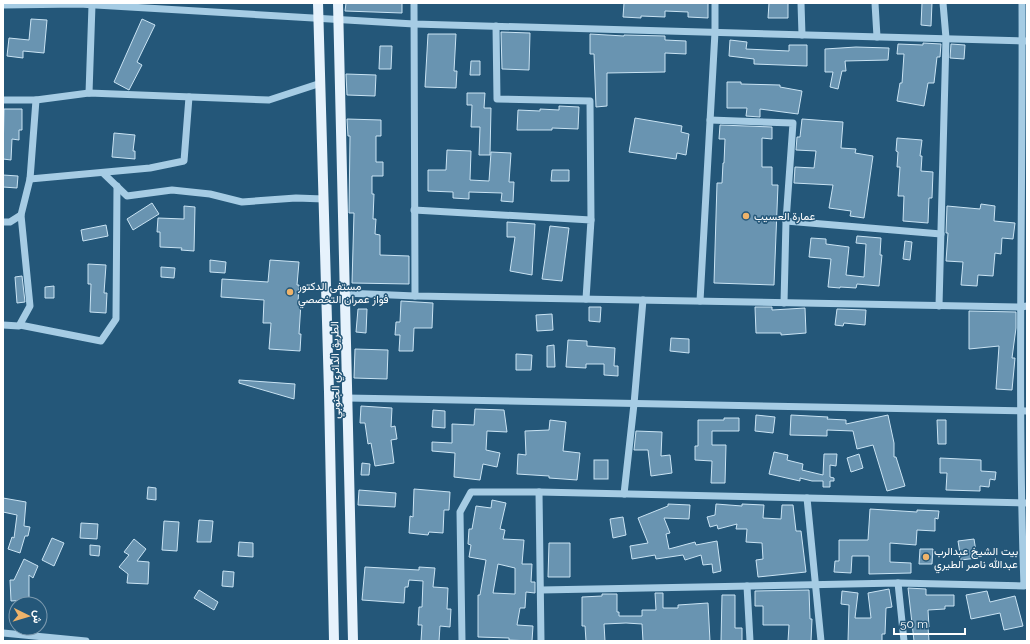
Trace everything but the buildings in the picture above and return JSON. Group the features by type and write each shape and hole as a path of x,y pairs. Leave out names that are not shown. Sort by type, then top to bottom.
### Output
{"main road":[{"name":"الطريق الدائري الجنوبي","path":"318,3 334,641"},
{"name":"الطريق الدائري الجنوبي","path":"338,3 353,641"}],"street":[{"path":"414,3 415,296"},
{"path":"700,301 715,32 715,3"},
{"path":"801,3 802,34"},
{"path":"875,3 877,36"},
{"path":"939,306 946,38 943,3"},
{"path":"540,590 898,582 1026,586 1024,503 1025,41 1022,3"},
{"path":"3,5 92,5 414,24 1025,41"},
{"path":"89,93 92,5"},
{"path":"496,26 497,99 590,101 591,220 586,299"},
{"path":"3,100 36,100 89,93 269,100 321,83"},
{"path":"30,179 150,168 184,161 189,97"},
{"path":"20,325 30,306 21,215 30,179 36,100"},
{"path":"710,120 792,123 786,221 784,303"},
{"path":"103,173 127,196 172,190 210,194 242,202 296,198 324,200"},
{"path":"3,325 20,325 101,341 116,319 117,186"},
{"path":"414,210 591,220"},
{"path":"3,222 10,222 21,215"},
{"path":"786,221 941,234"},
{"path":"345,293 415,296 1024,307"},
{"path":"624,494 643,300"},
{"path":"347,398 1024,411"},
{"path":"462,641 460,512 471,492 539,492 1024,503"},
{"path":"539,492 541,641"},
{"path":"807,498 821,641"},
{"path":"898,582 904,641"},
{"path":"748,586 750,641"},
{"path":"3,633 86,641"}],"place":[{"name":"عمارة العسيب","path":"746,216"},
{"name":"مستفى الدكتور فواز عمران التخصصي","path":"290,292"},
{"name":"بيت الشيخ عبدالرب عبدالله ناصر الطيري","path":"926,557"}]}
